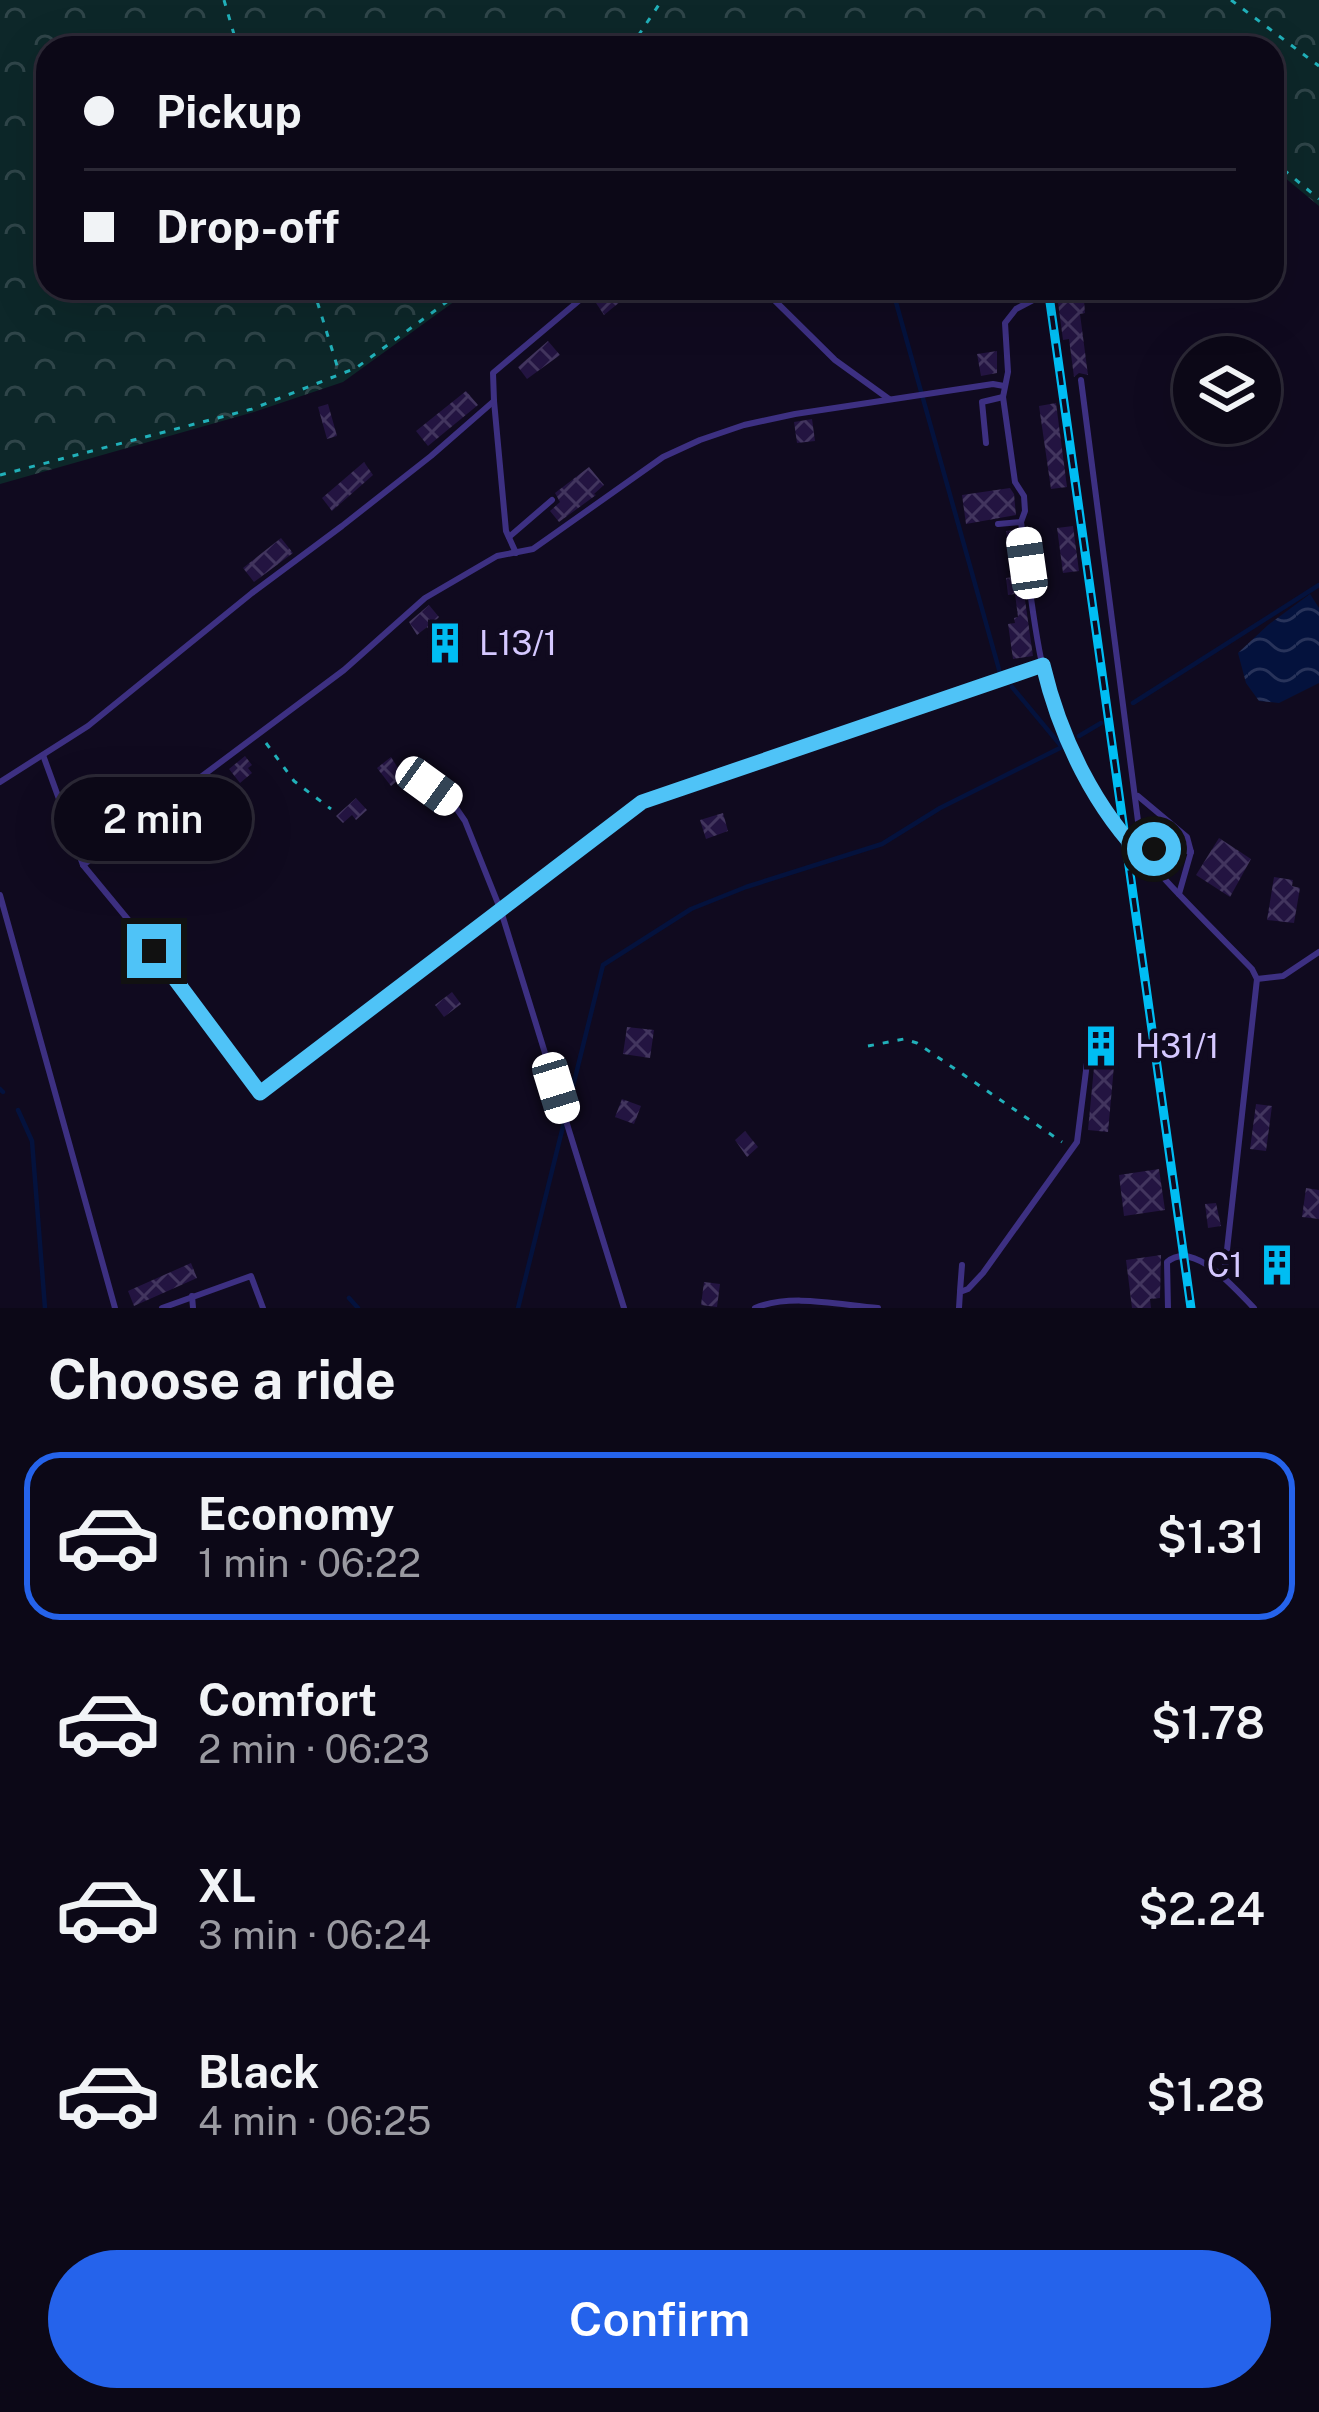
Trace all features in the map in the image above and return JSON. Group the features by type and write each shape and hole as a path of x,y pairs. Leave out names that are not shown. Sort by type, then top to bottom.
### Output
{"lane":[{"path":"516,553 509,537 493,373 580,300"},
{"path":"774,300 835,359 890,399"},
{"path":"1033,300 1007,317 1009,372 1003,397 1015,482 1024,496 1021,521 1043,665 1056,710 1104,808 1257,979 1224,1277"},
{"path":"1082,380 1146,859"},
{"path":"83,865 344,670 425,598 497,556 533,549 663,457 744,425 795,414 1004,386"},
{"path":"986,443 982,402 1003,397"},
{"path":"0,782 88,726 431,456 494,400"},
{"path":"509,537 552,500"},
{"path":"998,524 1021,521"},
{"path":"43,755 83,865 260,1093 635,807 1043,665"},
{"path":"406,769 459,811 501,911 624,1308"},
{"path":"1136,794 1187,837 1191,852 1179,895"},
{"path":"1146,859 1160,844 1191,852"},
{"path":"0,895 115,1308"},
{"path":"1257,979 1282,976 1319,952"},
{"path":"960,1292 983,1273 1073,1150 1080,1133 1090,1039"},
{"path":"1168,1308 1166,1266 1171,1257 1188,1256 1224,1277 1254,1308"},
{"path":"959,1308 962,1265"},
{"path":"162,1308 251,1276 263,1308"},
{"path":"192,1296 193,1308"},
{"path":"755,1308 795,1301 878,1308"}],"path":[{"path":"224,0 234,36"},
{"path":"638,36 662,0"},
{"path":"1232,0 1279,36"},
{"path":"1284,39 1319,66"},
{"path":"1284,170 1319,199"},
{"path":"317,300 340,376"},
{"path":"0,475 252,409 340,376 450,300"},
{"path":"258,733 293,782 331,808"},
{"path":"868,1046 904,1039 917,1043 1073,1150"}],"green space":[{"path":"0,0 1319,0 1319,206 1284,177 1284,36 36,36 36,300 456,300 343,382 0,484"}],"water":[{"path":"1310,594 1319,608 1319,683 1279,703 1259,701 1246,683 1238,653"}],"building":[{"path":"594,300 622,300 604,315"},
{"path":"1058,300 1084,300 1085,313 1080,314 1088,375 1074,377 1069,339 1063,340"},
{"path":"548,341 560,355 527,379 518,367"},
{"path":"997,351 997,373 981,376 977,354"},
{"path":"466,391 478,405 428,446 416,431"},
{"path":"1056,403 1067,487 1051,489 1039,406"},
{"path":"328,404 337,436 327,439 318,407"},
{"path":"812,419 815,441 797,443 794,422"},
{"path":"364,462 373,475 332,511 322,498"},
{"path":"589,467 604,485 559,522 550,511 560,502 555,493"},
{"path":"1010,488 1016,515 966,524 962,495"},
{"path":"1073,526 1079,571 1063,573 1057,528"},
{"path":"1015,530 1033,656 1013,659 1008,624 1018,617 1015,594 1008,595 1006,578 1012,577 1006,531"},
{"path":"281,538 293,553 254,582 243,568"},
{"path":"429,605 452,644 444,650 427,627 417,635 409,622"},
{"path":"245,756 252,773 240,783 229,769"},
{"path":"391,757 403,776 391,786 377,768"},
{"path":"356,798 367,810 343,823 336,816"},
{"path":"723,813 728,831 706,839 700,820"},
{"path":"147,826 162,841 147,853 137,841"},
{"path":"1219,838 1251,859 1230,897 1196,875"},
{"path":"1274,877 1293,880 1292,886 1300,888 1294,923 1267,920"},
{"path":"452,992 461,1004 444,1017 435,1005"},
{"path":"1098,1025 1107,1026 1105,1050 1110,1051 1109,1065 1114,1066 1108,1132 1088,1130"},
{"path":"627,1027 654,1030 650,1058 623,1054"},
{"path":"622,1099 641,1106 634,1124 615,1117"},
{"path":"1256,1104 1272,1106 1266,1151 1250,1149"},
{"path":"745,1131 758,1147 747,1157 735,1140"},
{"path":"1159,1169 1165,1210 1124,1216 1119,1175"},
{"path":"1306,1188 1319,1190 1319,1219 1302,1217"},
{"path":"1216,1203 1221,1226 1208,1228 1205,1204"},
{"name":"C1","path":"1264,1252 1292,1256 1290,1278 1261,1274"},
{"path":"1161,1255 1160,1298 1150,1299 1151,1308 1132,1308 1126,1260"},
{"path":"191,1263 197,1278 134,1306 128,1291"},
{"path":"704,1282 720,1284 717,1307 701,1305"}],"waterway":[{"path":"895,300 1000,673"},
{"path":"1133,703 1319,585"},
{"path":"518,1308 603,965 691,909 882,844 940,808 1062,747 1012,687"},
{"path":"1079,736 1101,723"},
{"path":"0,1089 3,1092"},
{"path":"18,1110 32,1141 45,1308"},
{"path":"349,1298 358,1308"}],"railway":[{"path":"1050,300 1191,1308"}],"place":[{"name":"L13/1","path":"445,643"},
{"name":"H31/1","path":"1101,1046"},
{"name":"C1","path":"1277,1265"}],"route":[{"path":"154,951 260,1093 642,802 1043,665 1056,710 1090,785 1148,862 1154,849"}]}
